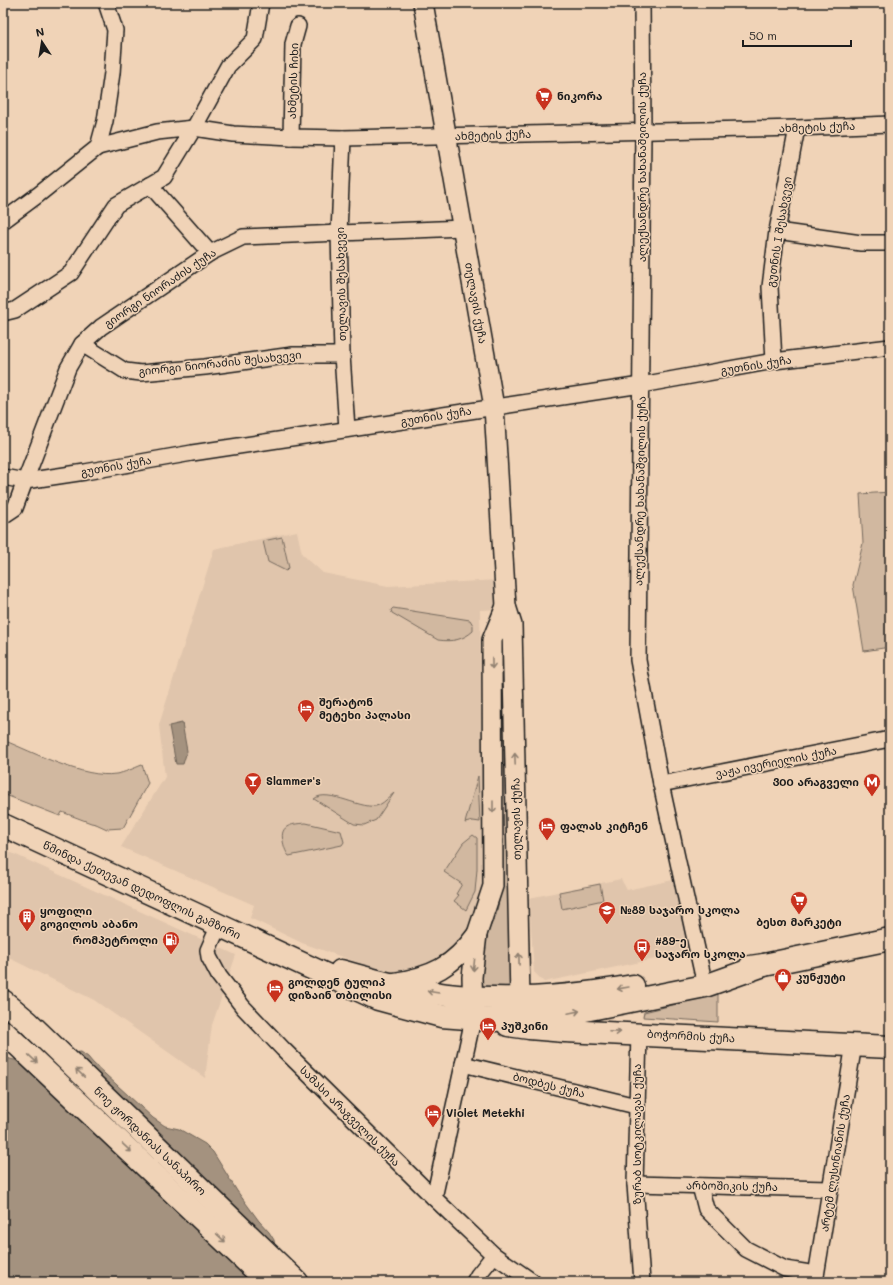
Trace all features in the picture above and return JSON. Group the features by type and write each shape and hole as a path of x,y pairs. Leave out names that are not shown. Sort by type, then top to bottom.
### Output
{"main road":[{"name":"წმინდა ქეთევან დედოფლის გამზირი","path":"3,825 378,999 442,1016 483,1020 535,1018 560,1015 705,986 764,966"},
{"name":"წმინდა ქეთევან დედოფლის გამზირი","path":"280,954 390,984 430,992 472,997 520,998 610,990 702,972 764,966 890,939"},
{"name":"ნოე ჟორდანიას სანაპირო","path":"3,1001 28,1022 270,1275"},
{"name":"ბოჭორმის ქუჩა","path":"483,1020 529,1028 890,1047"},
{"name":"ნოე ჟორდანიას სანაპირო","path":"4,1031 270,1275 297,1282"}],"street":[{"path":"3,220 38,195 98,147 105,121 112,73 115,30 106,3"},
{"path":"3,313 15,310 71,274 116,205 164,177 194,128 228,66 254,39 260,3"},
{"name":"თელავის ქუჩა","path":"423,3 494,407 506,606 512,625 520,998"},
{"name":"ალექსანდრე ხახანაშვილის ქუჩა","path":"642,3 643,131 638,660 661,784 702,972"},
{"name":"ახმეტის ჩიხი","path":"291,137 292,44 298,26"},
{"name":"ახმეტის ქუჩა","path":"98,147 156,132 194,128 233,134 343,138 797,128 890,124"},
{"name":"გუთნის I შესახვევი","path":"774,362 770,287 777,231 797,128"},
{"name":"თელავის შესახვევი","path":"343,138 339,233 342,355 347,429"},
{"path":"150,185 210,253"},
{"name":"გიორგი ნიორაძის ქუჩა","path":"25,481 68,368 82,344 101,327 210,253 243,237 463,228"},
{"path":"777,231 861,243 890,243"},
{"name":"გიორგი ნიორაძის შესახვევი","path":"82,344 125,371 141,373 205,367 293,355 342,355"},
{"name":"გუთნის ქუჩა","path":"3,477 25,481 347,429 641,386 774,362 890,347"},
{"path":"3,516 15,508 25,481"},
{"name":"თელავის ქუჩა","path":"483,1020 472,997 472,977 477,934 493,886 492,640 506,606"},
{"name":"ვაჟა ივერიელის ქუჩა","path":"661,784 890,739"},
{"name":"სამასი არაგველის ქუჩა","path":"219,925 208,950 209,956 219,976 243,1007 434,1198 494,1255 533,1282"},
{"name":"თელავის ქუჩა","path":"390,984 417,979 442,968 464,951 477,934"},
{"path":"434,1198 463,1064 483,1020 520,998"},
{"name":"ზურაბ სოტკილავას ქუჩა","path":"639,1033 635,1184 642,1282"},
{"name":"არტემ ლუსინიანის ქუჩა","path":"816,1278 854,1044"},
{"name":"ბოდბეს ქუჩა","path":"463,1064 636,1106"},
{"name":"არბოშიკის ქუჩა","path":"635,1184 830,1189"},
{"path":"700,1186 706,1209 746,1249 785,1269 816,1278"},
{"path":"474,1282 494,1255"}],"shaded area":[{"path":"890,492 890,647 864,651 853,585 863,543 860,494"},
{"path":"297,531 302,554 323,573 388,586 498,580 501,609 480,610 485,874 476,918 447,960 407,974 377,969 302,943 250,918 254,905 121,847 165,777 159,725 214,549"},
{"path":"282,537 289,568 286,571 268,562 263,541"},
{"path":"393,608 470,620 473,625 473,631 457,640 438,640 392,613 391,610"},
{"path":"182,723 187,751 183,764 176,764 169,726"},
{"path":"3,740 74,769 89,772 116,774 126,772 142,765 148,783 123,828 107,829 62,812 60,816 3,794"},
{"path":"501,749 505,749 512,984 506,989 482,989 479,983 480,948 496,915 503,883"},
{"path":"478,776 480,822 473,821 465,823"},
{"path":"394,793 376,820 364,825 354,824 314,799 320,796 337,797 372,806 381,804"},
{"path":"306,823 341,831 344,842 342,845 289,856 284,845 282,835 283,831 288,826"},
{"path":"473,835 477,838 475,892 466,910 454,901 459,895 456,894 462,884 444,872 463,843"},
{"path":"3,849 236,955 212,1025 205,1078 94,1000 3,955"},
{"name":"№89 საჯარო სკოლა","path":"621,879 627,890 673,880 689,952 544,982 534,972 529,898"},
{"path":"600,884 603,900 562,909 559,892"},
{"path":"718,994 718,1022 643,1017 644,1012"},
{"path":"81,1052 153,1118 165,1126 179,1129 205,1144 213,1152 237,1191 274,1240 275,1248 257,1282 3,1282 3,1057 14,1060"}],"place":[{"name":"ნიკორა","path":"544,111"},
{"name":"შერატონ მეტეხი პალასი","path":"306,723"},
{"name":"Slammer's","path":"253,796"},
{"name":"300 არაგველი","path":"872,797"},
{"name":"ფალას კიტჩენ","path":"547,841"},
{"name":"ბესთ მარკეტი","path":"799,915"},
{"name":"№89 საჯარო სკოლა","path":"607,925"},
{"name":"ყოფილი გოგილოს აბანო","path":"27,932"},
{"name":"რომპეტროლი","path":"171,955"},
{"name":"#89-ე საჯარო სკოლა","path":"642,962"},
{"name":"კუნჟუტი","path":"783,992"},
{"name":"გოლდენ ტულიპ დიზაინ თბილისი","path":"275,1003"},
{"name":"პუშკინი","path":"488,1041"},
{"name":"Violet Metekhi","path":"433,1128"}]}
